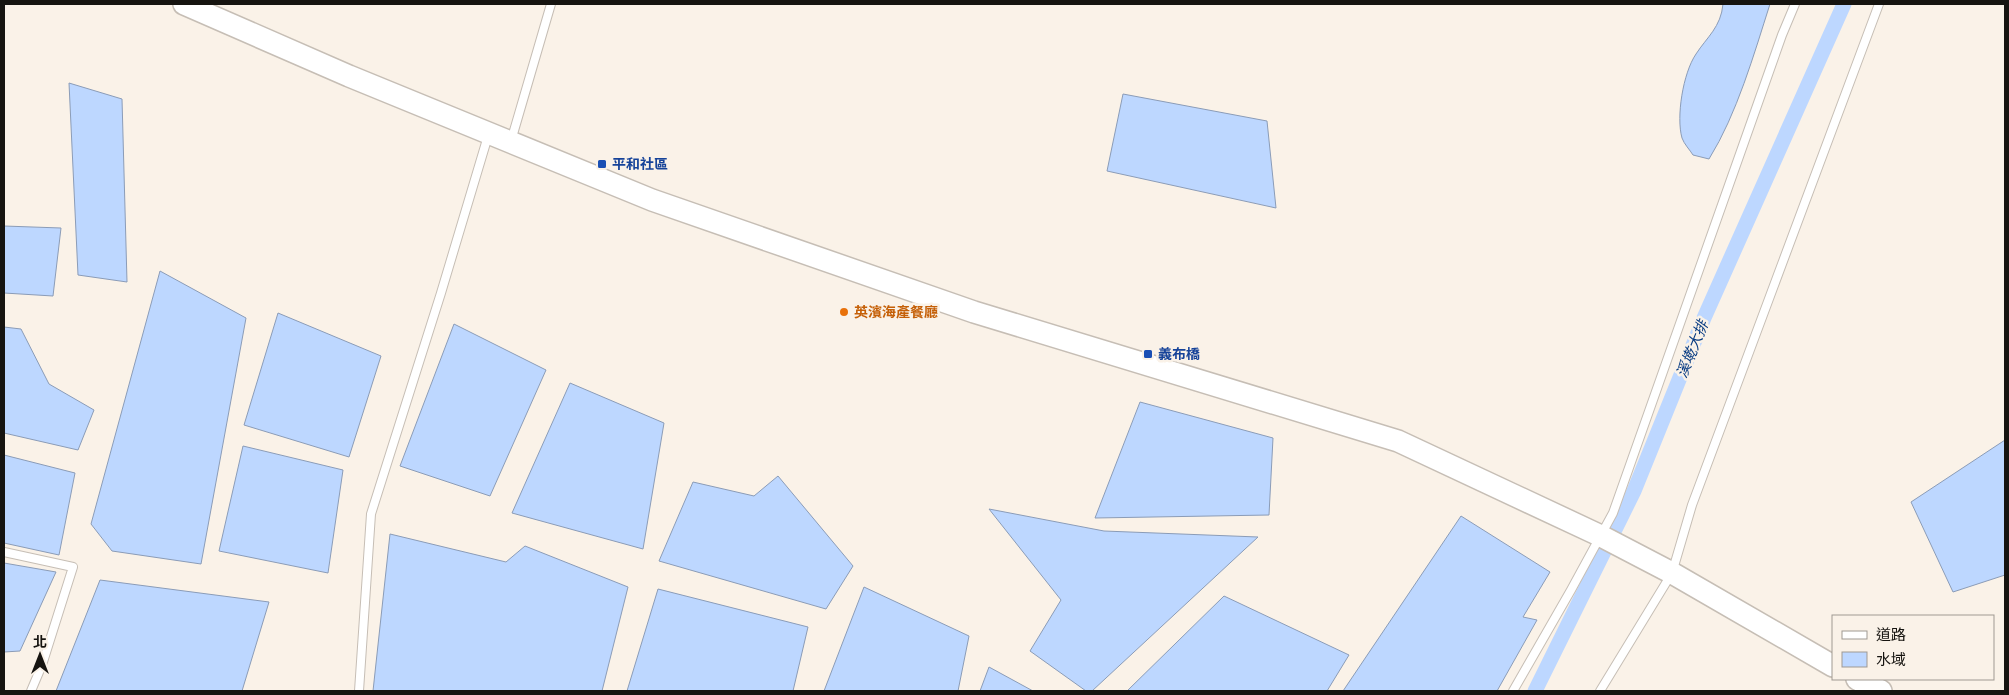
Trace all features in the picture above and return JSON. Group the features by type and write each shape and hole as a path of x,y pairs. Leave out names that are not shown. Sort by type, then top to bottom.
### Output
{"main road":[{"path":"184,4 349,76 652,200 974,312 1398,442 1604,538 1668,571 1832,665"},
{"path":"1860,680 1881,691"}],"lane":[{"path":"510,142 552,4"},
{"path":"1513,691 1604,538 1723,200 1795,4"},
{"path":"1600,691 1668,571 1879,4"},
{"path":"359,691 371,514 489,134"},
{"path":"4,552 73,567 32,691"}],"water":[{"path":"1723,4 1770,4 1736,103 1709,159 1693,155 1684,142 1680,129 1680,107 1684,83 1691,62 1713,31 1722,12"},
{"path":"69,83 122,99 127,282 78,275"},
{"path":"1123,94 1267,121 1276,208 1107,171"},
{"path":"4,226 61,228 53,296 4,293"},
{"path":"160,271 246,318 201,564 112,551 91,524"},
{"path":"278,313 381,356 349,457 244,425"},
{"path":"454,324 546,370 490,496 400,466"},
{"path":"4,327 21,329 49,384 94,410 78,450 4,433"},
{"path":"570,383 664,423 643,549 512,513"},
{"path":"1140,402 1273,438 1269,515 1095,518"},
{"path":"2005,440 2005,575 1953,592 1911,502"},
{"path":"243,446 343,470 328,573 219,551"},
{"path":"4,455 75,473 59,555 4,543"},
{"path":"778,476 853,566 826,609 659,561 693,482 754,496"},
{"path":"989,509 1104,531 1258,537 1092,691 1086,691 1030,651 1061,600"},
{"path":"1461,516 1550,572 1523,617 1537,620 1497,691 1343,691"},
{"path":"390,534 506,562 525,546 628,587 602,691 373,691"},
{"path":"4,563 56,572 20,651 4,652"},
{"path":"100,580 269,602 242,691 56,691"},
{"path":"864,587 969,636 958,691 824,691"},
{"path":"658,589 808,627 793,691 627,691"},
{"path":"1224,596 1349,655 1327,691 1127,691"},
{"path":"989,667 1033,691 980,691"}],"waterway":[{"name":"溪墘大排","path":"1535,691 1634,491 1704,318 1844,4"}],"place":[{"name":"平和社區","path":"602,164"},
{"name":"英濱海產餐廳","path":"844,312"},
{"name":"義布橋","path":"1148,354"}]}
